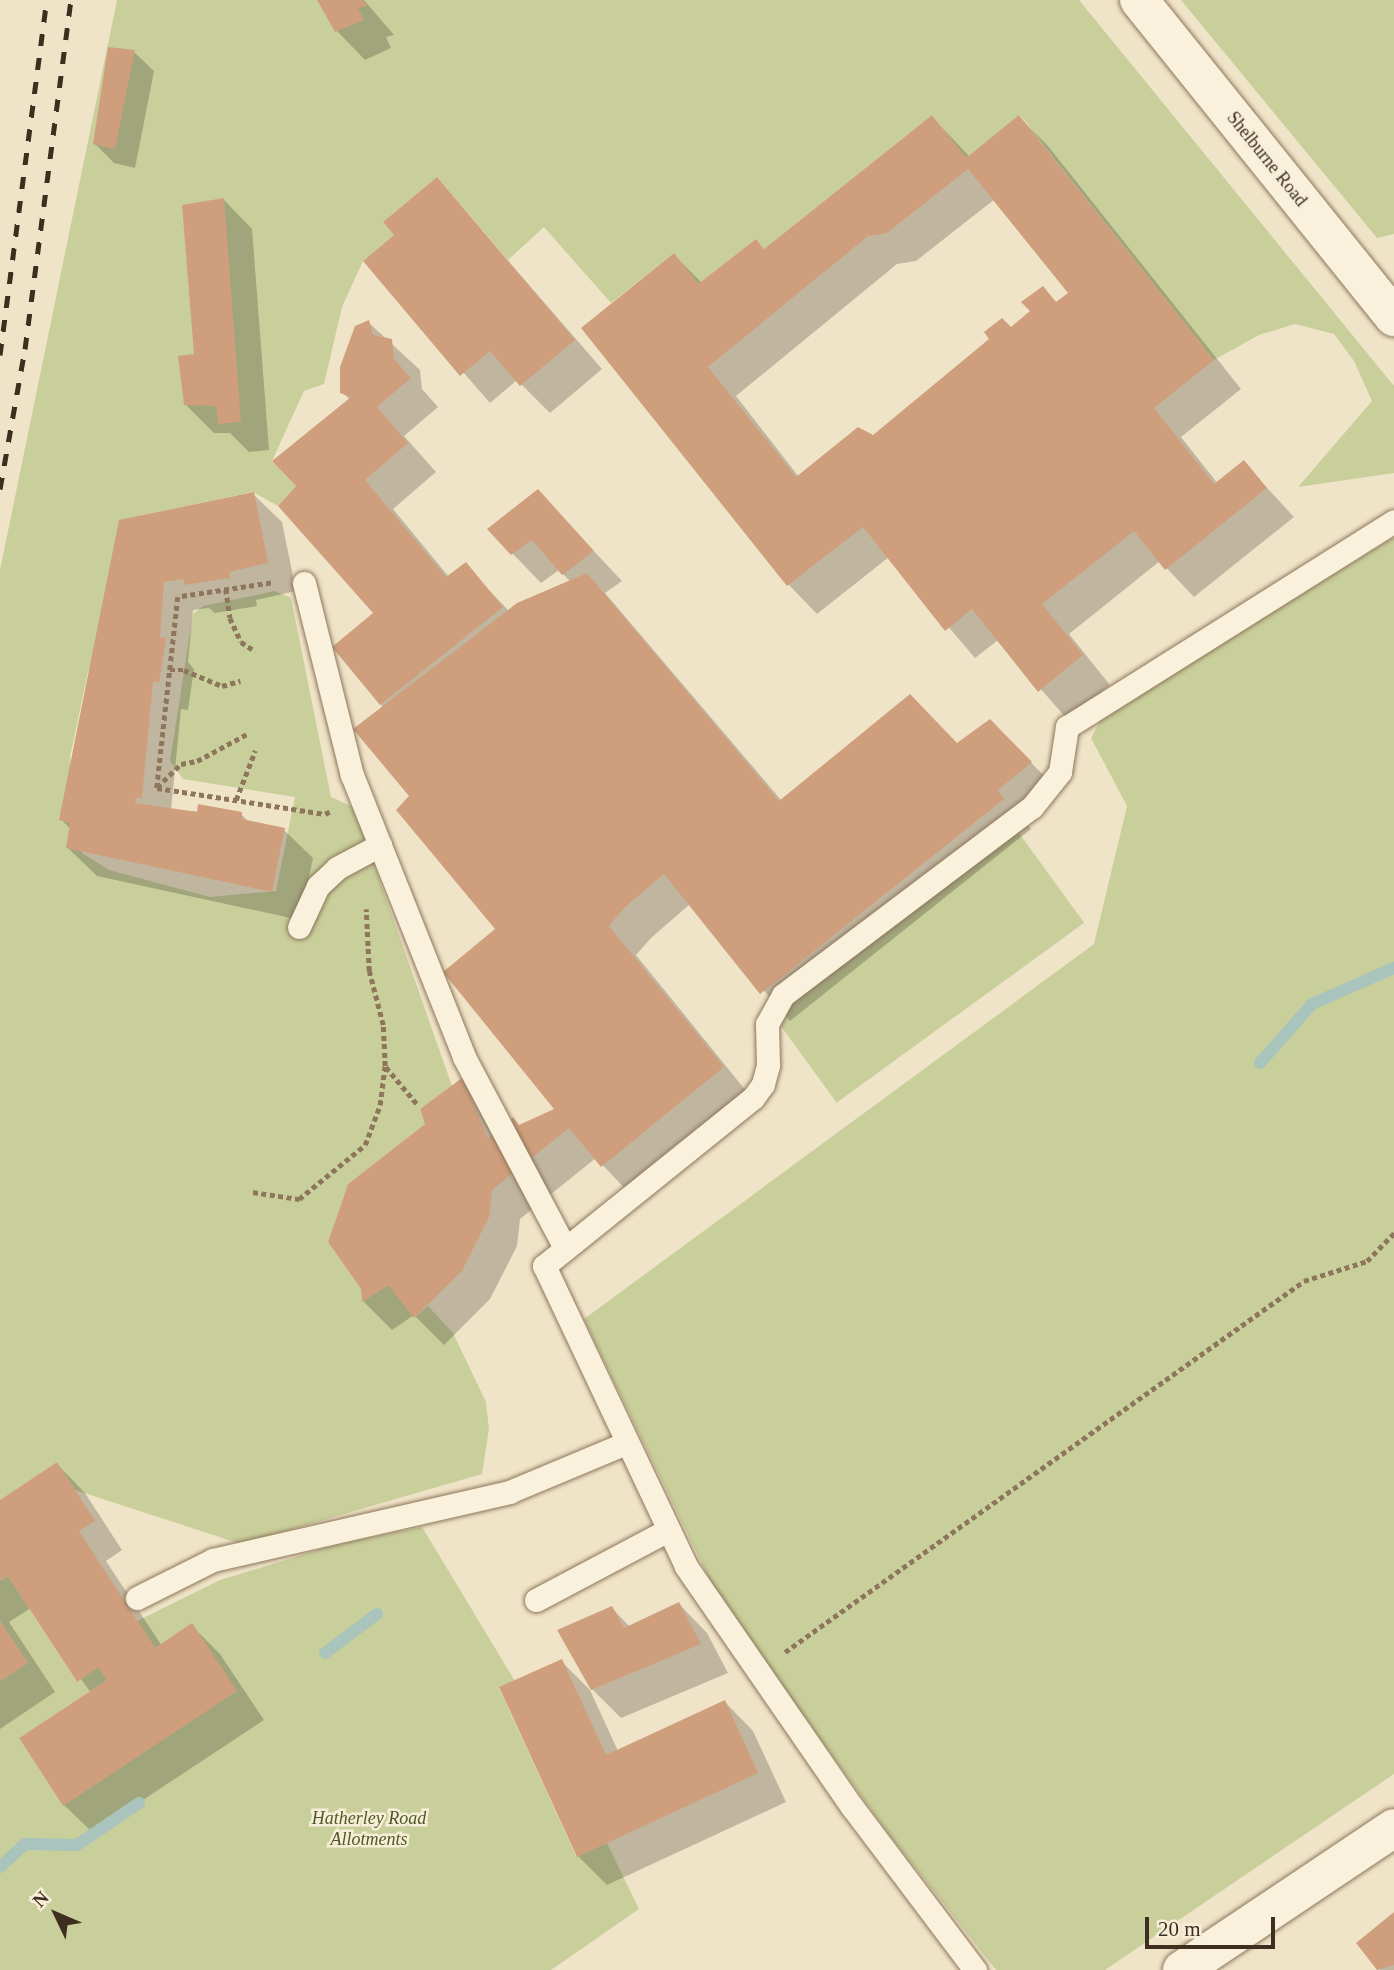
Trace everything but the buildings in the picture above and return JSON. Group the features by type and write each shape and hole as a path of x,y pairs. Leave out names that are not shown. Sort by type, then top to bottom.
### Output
{"street":[{"name":"Shelburne Road","path":"1139,0 1394,317"},
{"path":"1182,1970 1394,1828"}],"lane":[{"path":"975,1970 852,1807 686,1566 544,1266 753,1098 764,1084 768,1065 767,1024 783,995 1032,807 1060,772 1067,727 1394,522"},
{"path":"304,583 362,800 464,1057 565,1248"},
{"path":"299,927 318,886 357,857 380,845"},
{"path":"137,1598 213,1560 509,1492 626,1443"},
{"path":"536,1600 668,1530"}],"path":[{"path":"157,788 178,597 226,589 304,583"},
{"path":"226,589 230,618 241,642 255,651"},
{"path":"170,670 184,670 222,685 240,681"},
{"path":"157,788 181,764 197,761 247,734"},
{"path":"236,800 256,751"},
{"path":"157,788 325,814 362,800"},
{"path":"253,1192 299,1199 365,1145 380,1105 385,1066 383,1026 369,971 357,857"},
{"path":"385,1066 417,1104"},
{"path":"758,1671 1304,1281 1367,1261 1394,1233"}],"green space":[{"path":"117,0 1079,0 1394,386 1394,473 1298,487 1372,401 1354,361 1334,334 1295,324 1259,335 1214,360 1020,115 966,158 932,115 764,249 756,239 698,284 674,253 611,303 544,227 508,260 437,177 383,222 394,235 363,261 342,307 324,384 304,391 272,461 296,486 278,506 253,492 139,516 88,672 70,757 82,853 109,870 210,897 276,891 295,797 183,779 170,761 193,614 203,606 275,591 291,598 331,797 351,806 357,816 452,1086 420,1109 425,1124 348,1184 328,1242 361,1289 362,1302 388,1285 415,1317 428,1306 453,1333 486,1402 489,1429 482,1474 241,1544 75,1490 57,1462 0,1500 0,570"},
{"path":"1181,0 1394,0 1394,234 1377,238"},
{"path":"1394,537 1394,1774 1105,1970 996,1970 888,1833 717,1595 584,1319 1094,944 1127,806 1091,738 1102,717"},
{"path":"1016,829 1084,923 837,1103 768,1009"},
{"name":"Hatherley Road Allotments","path":"422,1527 515,1681 499,1688 576,1856 607,1843 639,1909 551,1970 0,1970 0,1681 28,1663 0,1621 0,1581 8,1576 76,1681 98,1667 107,1680 19,1738 63,1806 155,1648 137,1621 220,1580 338,1544"}],"waterway":[{"path":"1260,1063 1312,1004 1394,968"},
{"path":"325,1653 377,1614"},
{"path":"0,1867 25,1844 77,1845 139,1803"}],"railway":[{"path":"0,355 47,0"},
{"path":"0,489 25,349 71,0"}]}
